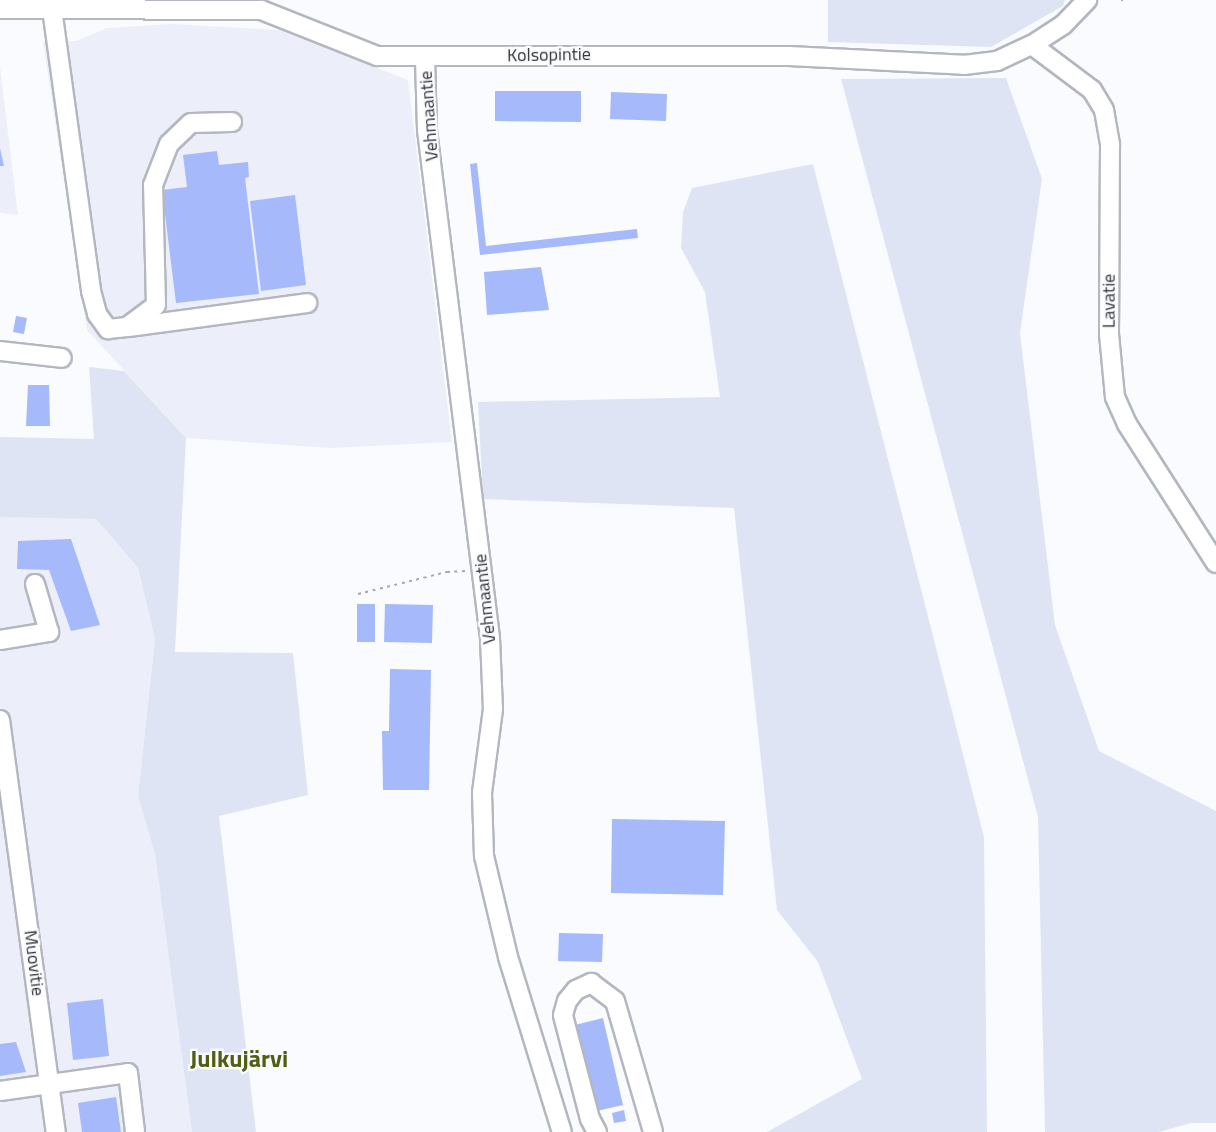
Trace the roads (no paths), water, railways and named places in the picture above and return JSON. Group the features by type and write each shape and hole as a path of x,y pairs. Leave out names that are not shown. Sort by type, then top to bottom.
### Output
{"street":[{"name":"Kolsopintie","path":"0,9 261,10 377,56 425,58 638,54 964,64 997,61 1032,45 1063,25 1087,0"},
{"path":"52,9 91,291 97,315 108,328 307,303"},
{"name":"Lavatie","path":"1032,45 1092,90 1104,110 1110,146 1109,334 1115,397 1127,424 1214,554"},
{"name":"Vehmaantie","path":"425,58 427,130 482,571 493,709 482,793 484,856 508,957 562,1132"},
{"path":"127,327 156,306 153,184 169,144 190,123 232,122"},
{"path":"0,351 62,358"},
{"path":"0,640 49,632 35,584"},
{"name":"Muovitie","path":"0,720 7,807 56,1132"},
{"path":"597,1132 590,1119 563,1015 567,1001 576,990 591,983 615,1000 653,1132"},
{"path":"0,1090 128,1072 135,1132"}],"district":[{"name":"Julkujärvi","path":"239,1059"}]}
